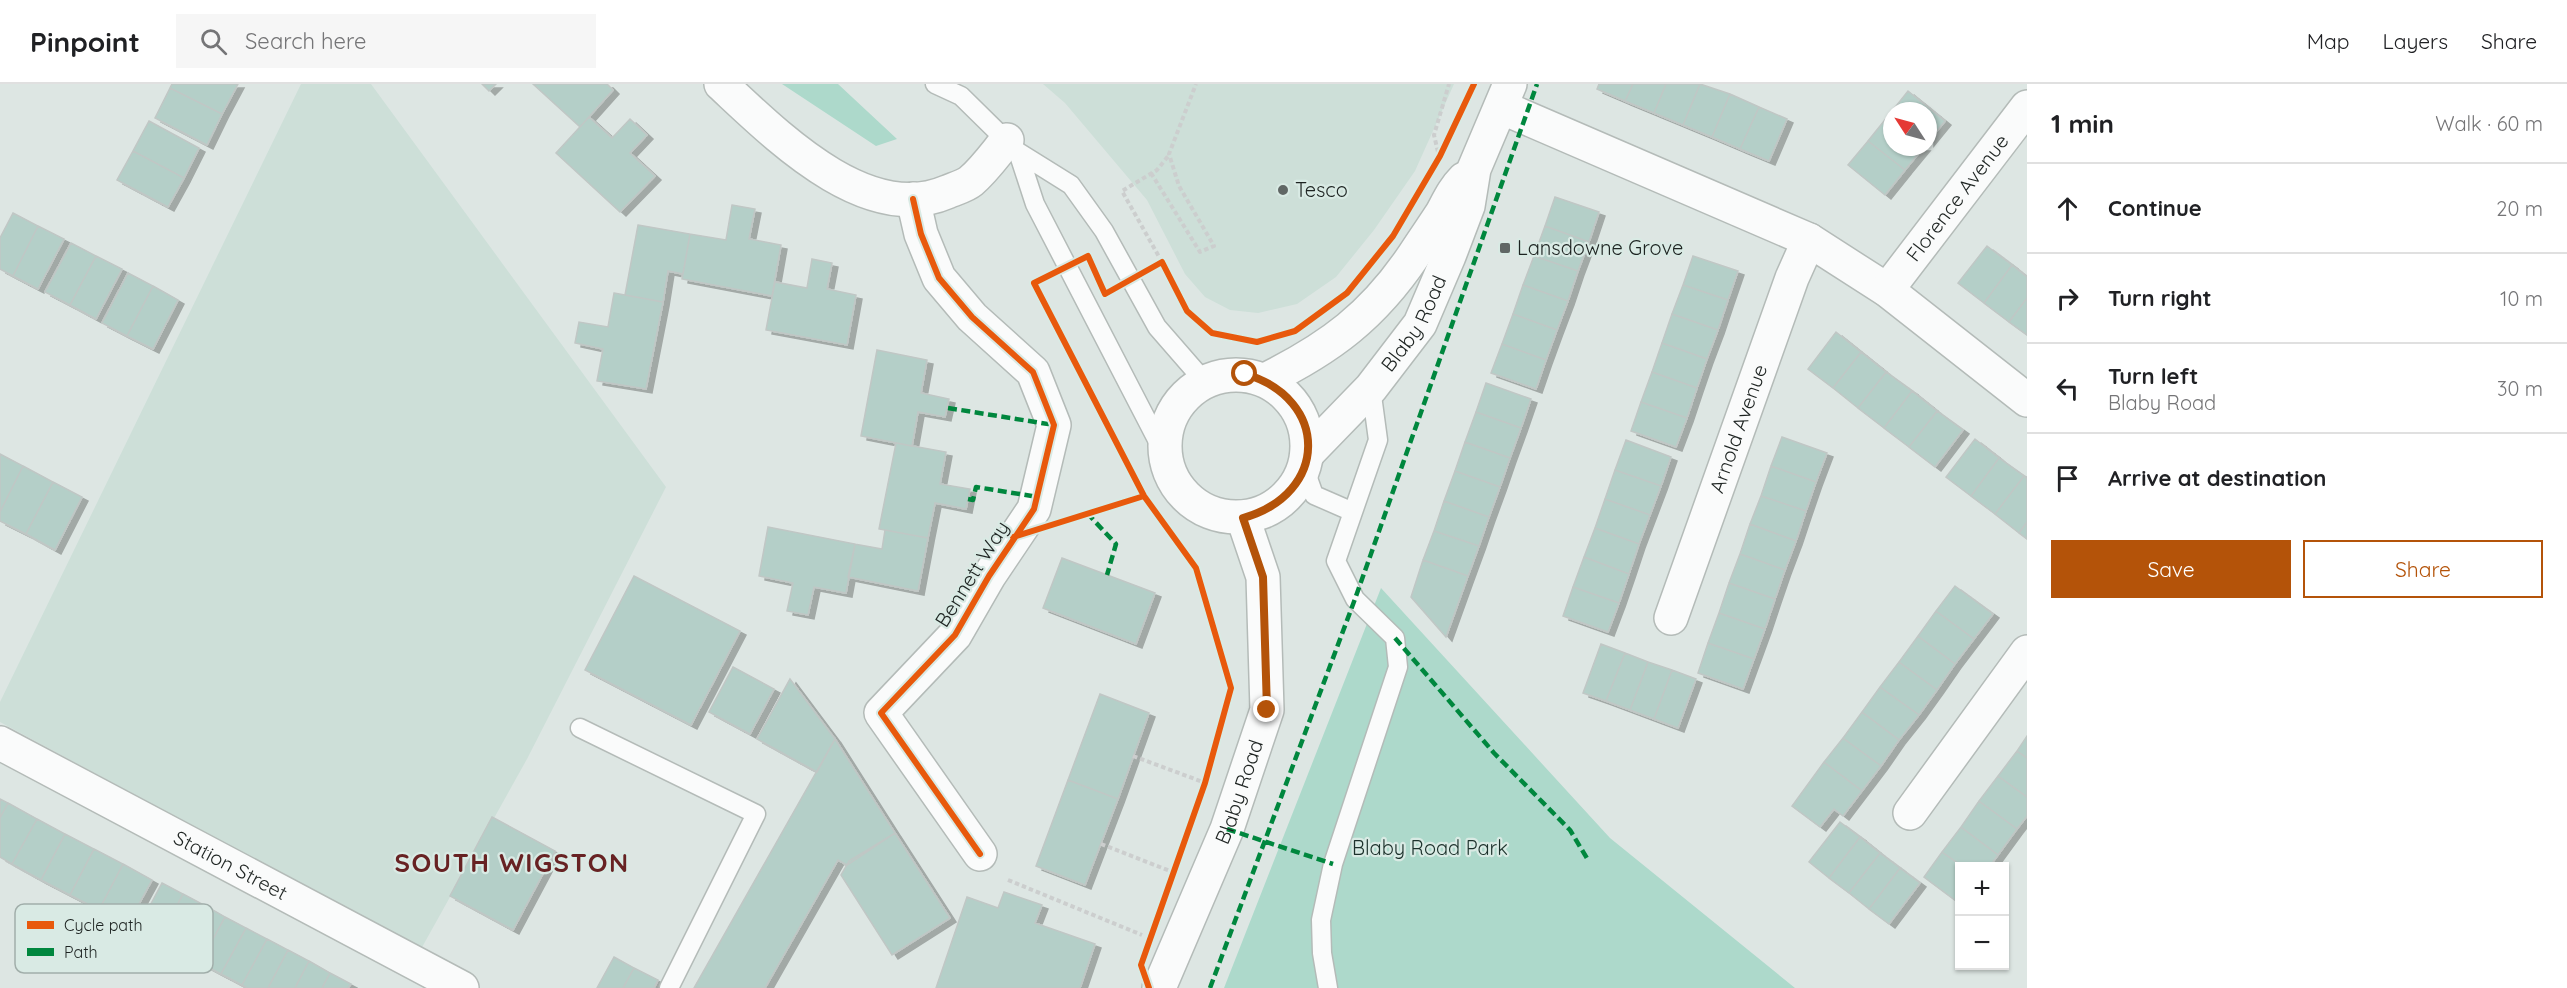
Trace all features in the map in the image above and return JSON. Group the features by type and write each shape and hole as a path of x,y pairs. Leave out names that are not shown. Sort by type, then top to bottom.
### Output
{"street":[{"path":"721,84 763,122 829,174 867,191 903,201 937,196 970,182 1013,146"},
{"path":"1505,96 1809,240 1887,290 2027,400"},
{"name":"Blaby Road","path":"1306,460 1371,388 1420,324 1468,206 1474,169 1505,96"},
{"name":"Florence Avenue","path":"1887,290 2027,108"},
{"name":"Blaby Road","path":"1265,380 1312,357 1367,314 1402,272 1442,213 1455,188 1474,169"},
{"name":"Bennett Way","path":"913,200 921,234 939,278 972,317 1033,372 1053,425 1034,509 989,576 955,635 881,713 980,854"},
{"name":"Arnold Avenue","path":"1671,618 1792,278 1809,240"},
{"path":"1245,374 1265,380 1284,392 1298,410 1306,431 1306,460 1296,486 1281,501 1263,512 1243,518 1221,517 1200,508 1183,495 1171,476 1165,455 1165,433 1173,412 1186,394 1204,381 1224,375 1245,374"},
{"name":"Blaby Road","path":"1159,988 1227,829 1267,710 1263,577 1243,518"},
{"path":"1910,813 2027,652"},
{"name":"Station Street","path":"0,743 462,988"}],"lane":[{"path":"935,84 961,96 1013,146 1071,185 1104,231 1157,327 1204,381"},
{"path":"1013,146 1035,204 1165,455"},
{"path":"1328,988 1322,953 1322,920 1334,864 1398,667 1395,638 1354,599 1336,561 1378,440 1371,388"},
{"path":"1306,460 1314,495 1353,512"},
{"path":"580,728 756,814 669,988"}],"path":[{"path":"1167,272 1122,191 1151,173 1169,154 1196,84"},
{"path":"1440,156 1434,135 1449,84"},
{"path":"1440,156 1444,146"},
{"path":"1151,173 1200,252 1214,246 1179,186 1169,154"},
{"path":"1131,280 1162,262"},
{"path":"1133,756 1205,783"},
{"path":"1201,794 1208,772"},
{"path":"1101,844 1175,873 1179,862"},
{"path":"980,854 1003,878 1151,939"}],"shaded area":[{"path":"301,84 371,84 666,487 527,759 421,949 0,722 0,702"},
{"name":"Tesco","path":"1043,84 1454,84 1415,171 1374,230 1336,277 1297,304 1258,313 1230,310 1205,297 1185,274 1147,200 1065,103"}],"green space":[{"path":"782,84 838,84 897,139 876,146"},
{"name":"Blaby Road Park","path":"1381,588 1610,838 1795,988 1224,988"}],"building":[{"path":"172,84 238,84 222,114 170,88"},
{"path":"482,84 496,84 489,91"},
{"path":"533,84 607,84 613,90 580,127"},
{"path":"1599,84 1633,84 1625,101 1597,89"},
{"path":"1633,84 1666,84 1654,113 1625,101"},
{"path":"1666,84 1700,84 1683,125 1654,113"},
{"path":"1700,84 1730,94 1712,137 1683,125"},
{"path":"170,88 222,114 207,145 155,118"},
{"path":"1908,91 1922,102 1899,102"},
{"path":"1730,94 1759,107 1740,149 1712,137"},
{"path":"1759,107 1787,119 1769,161 1740,149"},
{"path":"1937,115 1945,121 1937,131"},
{"path":"589,117 612,138 630,119 647,135 630,153 655,176 620,212 556,153"},
{"path":"149,121 199,148 184,178 133,151"},
{"path":"1883,122 1883,153 1868,141"},
{"path":"1868,141 1883,153 1883,156 1887,156 1905,170 1885,195 1848,165"},
{"path":"133,151 184,178 168,207 117,180"},
{"path":"1887,156 1917,156 1905,170"},
{"path":"1555,197 1599,212 1589,242 1545,226"},
{"path":"732,205 755,209 749,239 781,245 772,296 682,279 690,234 726,240"},
{"path":"13,213 38,226 13,276 0,269 0,238"},
{"path":"638,225 690,234 683,274 668,271 663,302 625,295"},
{"path":"38,226 64,239 38,289 13,276"},
{"path":"1545,226 1589,242 1578,271 1534,256"},
{"path":"71,243 96,256 70,305 45,292"},
{"path":"1987,246 2012,265 1984,303 1958,283"},
{"path":"96,256 122,269 96,319 70,305"},
{"path":"1534,256 1578,271 1568,301 1523,285"},
{"path":"1693,256 1738,271 1728,300 1683,285"},
{"path":"812,259 832,263 827,289 856,295 847,345 766,330 775,282 807,288"},
{"path":"2012,265 2027,277 2027,298 2009,322 1984,303"},
{"path":"128,273 153,286 127,336 102,323"},
{"path":"1523,285 1568,301 1557,330 1513,314"},
{"path":"1683,285 1728,300 1718,330 1672,314"},
{"path":"153,286 178,300 153,349 127,336"},
{"path":"614,293 663,302 646,389 597,381 603,349 575,343 579,322 608,327"},
{"path":"2027,298 2027,335 2009,322"},
{"path":"1513,314 1557,330 1546,360 1502,344"},
{"path":"1672,314 1718,330 1707,359 1662,343"},
{"path":"1836,332 1861,352 1833,388 1808,369"},
{"path":"1662,343 1707,359 1697,388 1652,372"},
{"path":"1502,344 1546,360 1536,389 1491,373"},
{"path":"877,350 927,360 921,393 949,399 945,417 918,412 912,446 861,436"},
{"path":"1861,352 1886,372 1858,408 1833,388"},
{"path":"1652,372 1697,388 1687,418 1641,402"},
{"path":"1886,372 1912,391 1884,428 1858,408"},
{"path":"1486,383 1531,399 1521,428 1476,412"},
{"path":"1912,391 1937,411 1909,447 1884,428"},
{"path":"1641,402 1687,418 1676,447 1631,431"},
{"path":"1937,411 1963,430 1935,467 1909,447"},
{"path":"1476,412 1521,428 1510,458 1465,442"},
{"path":"1782,437 1827,453 1816,482 1771,466"},
{"path":"1975,439 1999,458 1971,496 1946,477"},
{"path":"1626,440 1671,457 1661,486 1615,470"},
{"path":"1465,442 1510,458 1500,487 1455,471"},
{"path":"896,443 946,452 940,484 970,489 966,509 935,503 928,538 879,529"},
{"path":"0,454 23,466 0,512"},
{"path":"1999,458 2024,476 1995,514 1971,496"},
{"path":"23,466 53,482 26,534 0,521 0,512"},
{"path":"1771,466 1816,482 1806,511 1761,496"},
{"path":"1615,470 1661,486 1650,515 1605,499"},
{"path":"1455,471 1500,487 1489,517 1444,501"},
{"path":"2024,476 2027,479 2027,522 2019,533 1995,514"},
{"path":"53,482 82,497 55,550 26,534"},
{"path":"1761,496 1806,511 1796,541 1750,524"},
{"path":"1605,499 1650,515 1639,544 1595,528"},
{"path":"1444,501 1489,517 1479,546 1434,531"},
{"path":"2027,522 2027,539 2019,533"},
{"path":"1750,524 1796,541 1785,570 1740,554"},
{"path":"768,527 855,544 846,593 814,587 808,615 787,611 793,583 759,576"},
{"path":"1595,528 1639,544 1629,574 1584,557"},
{"path":"885,530 928,538 918,591 848,577 855,544 882,549"},
{"path":"1434,531 1479,546 1468,576 1423,560"},
{"path":"1740,554 1785,570 1775,599 1729,583"},
{"path":"1584,557 1629,574 1619,603 1573,587"},
{"path":"1062,558 1155,593 1136,644 1043,608"},
{"path":"1423,560 1468,576 1446,637 1411,597"},
{"path":"634,576 740,631 691,725 585,670"},
{"path":"1729,583 1775,599 1765,629 1719,613"},
{"path":"1955,586 1993,614 1974,639 1936,611"},
{"path":"1573,587 1619,603 1608,632 1563,616"},
{"path":"1936,611 1974,639 1955,664 1918,636"},
{"path":"1719,613 1765,629 1754,659 1708,643"},
{"path":"1918,636 1955,664 1937,690 1899,662"},
{"path":"1708,643 1754,659 1743,689 1698,673"},
{"path":"1601,644 1625,653 1606,701 1583,693"},
{"path":"1625,653 1648,662 1630,710 1606,701"},
{"path":"1648,662 1672,670 1654,719 1630,710"},
{"path":"1899,662 1937,690 1919,715 1880,687"},
{"path":"733,667 774,689 750,734 709,712"},
{"path":"1672,670 1696,679 1678,728 1654,719"},
{"path":"790,679 835,739 817,772 757,739"},
{"path":"1880,687 1919,715 1899,740 1862,712"},
{"path":"1100,694 1149,713 1118,799 1068,780"},
{"path":"1862,712 1899,740 1881,766 1843,738"},
{"path":"2027,736 2027,758 2017,751"},
{"path":"1843,738 1881,766 1862,791 1824,762"},
{"path":"835,739 895,833 847,865 838,860 765,988 694,988"},
{"path":"2017,751 2027,758 2027,797 1998,776"},
{"path":"1824,762 1862,791 1843,816 1834,809 1820,827 1792,806"},
{"path":"1998,776 2027,797 2027,816 2017,829 1979,801"},
{"path":"1068,780 1118,799 1085,885 1036,866"},
{"path":"0,799 8,803 0,818"},
{"path":"1979,801 2017,829 1998,855 1961,827"},
{"path":"8,803 37,819 12,864 0,857 0,818"},
{"path":"492,817 555,851 513,930 450,896"},
{"path":"37,819 65,834 41,880 12,864"},
{"path":"1840,822 1860,837 1829,878 1809,862"},
{"path":"1961,827 1998,855 1993,862 1956,862 1942,852"},
{"path":"895,833 950,918 892,955 841,875 849,861"},
{"path":"65,834 94,849 70,895 41,880"},
{"path":"1860,837 1880,853 1849,893 1829,878"},
{"path":"94,849 123,864 102,904 87,904 70,895"},
{"path":"1942,852 1956,862 1955,900 1924,877"},
{"path":"1880,853 1900,868 1869,909 1849,893"},
{"path":"123,864 152,880 139,904 102,904"},
{"path":"1900,868 1920,883 1889,924 1869,909"},
{"path":"162,883 183,894 178,904 151,904"},
{"path":"1004,892 1042,905 1035,923 1095,944 1080,988 936,988 967,897 998,908"},
{"path":"183,894 202,904 178,904"},
{"path":"213,910 225,917 213,939"},
{"path":"225,917 246,928 221,974 213,970 213,939"},
{"path":"246,928 267,939 242,985 221,974"},
{"path":"267,939 288,950 268,988 247,988 242,985"},
{"path":"288,950 309,961 295,988 268,988"},
{"path":"614,957 634,968 623,988 597,988"},
{"path":"309,961 330,973 322,988 295,988"},
{"path":"634,968 658,980 654,988 623,988"},
{"path":"330,973 351,984 348,988 322,988"}],"marked path":[{"path":"1210,988 1355,599 1537,84"},
{"path":"948,408 1054,425"},
{"path":"968,499 973,500 976,487 1038,497"},
{"path":"1087,513 1116,544 1107,575"},
{"path":"1395,638 1494,753 1570,830 1588,860"},
{"path":"1227,829 1333,864"}],"cycle path":[{"path":"1149,988 1141,965 1205,783 1231,688 1196,568 1144,496 1034,283 1088,256 1105,294 1162,262 1187,311 1212,333 1257,342 1295,331 1347,293 1393,236 1440,156 1474,84"},
{"path":"913,199 921,234 939,278 972,317 1033,372 1054,425 1034,509 989,576 955,635 881,713 980,854"},
{"path":"1013,537 1144,496"}],"place":[{"name":"Tesco","path":"1283,190"},
{"name":"Lansdowne Grove","path":"1505,248"}],"district":[{"name":"SOUTH WIGSTON","path":"512,863"}],"route":[{"path":"1245,374 1265,380 1284,392 1298,410 1306,431 1305,467 1296,486 1281,501 1263,512 1243,518 1263,577 1267,710"}]}
